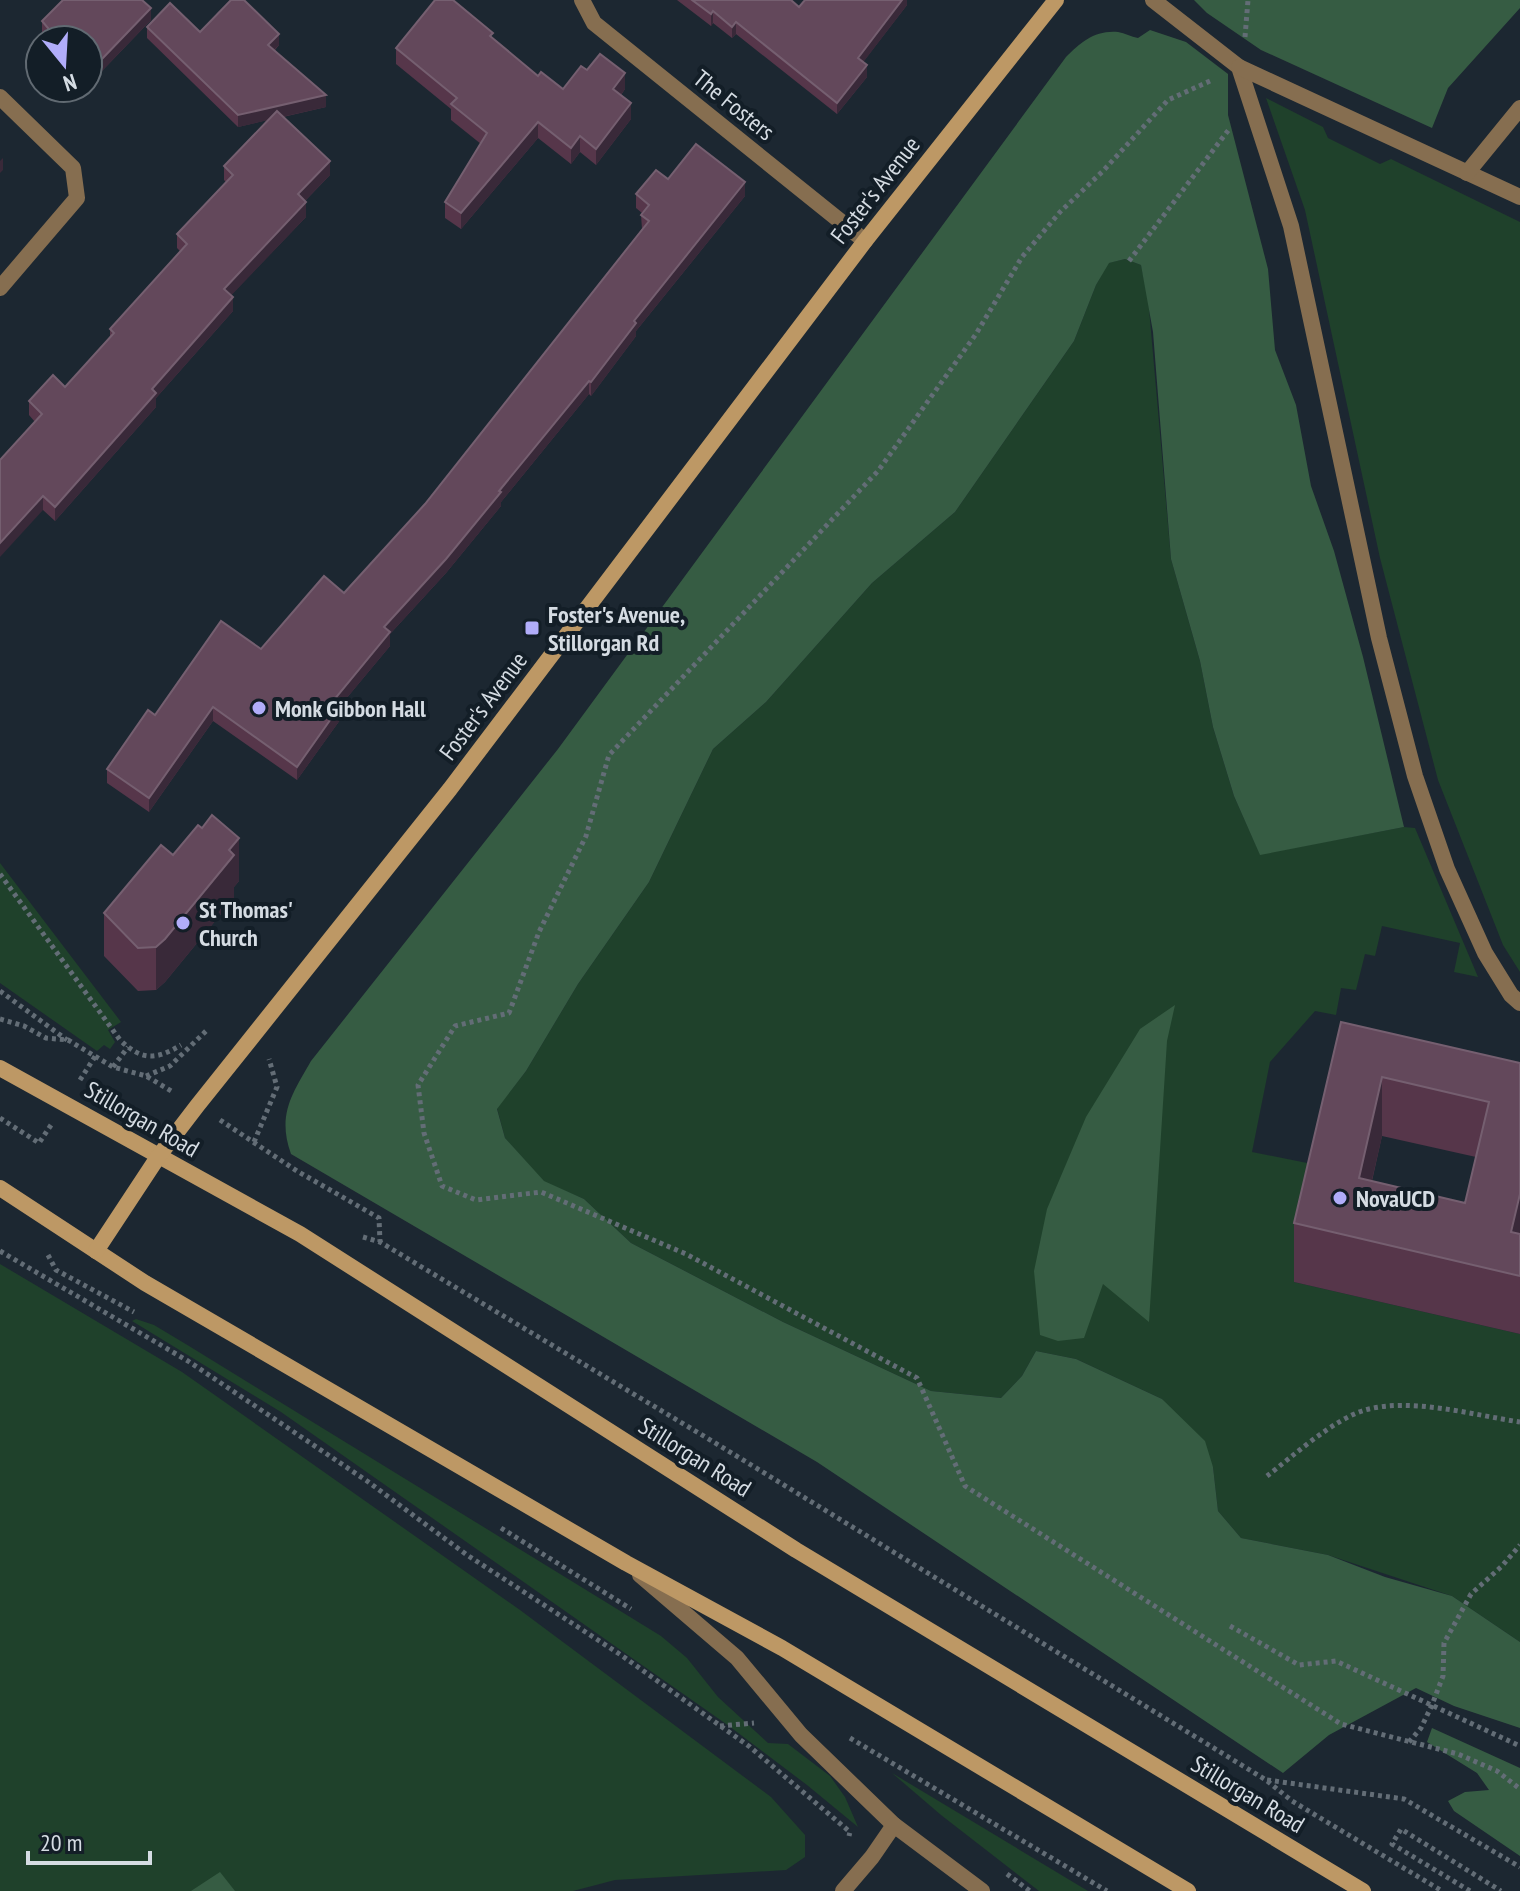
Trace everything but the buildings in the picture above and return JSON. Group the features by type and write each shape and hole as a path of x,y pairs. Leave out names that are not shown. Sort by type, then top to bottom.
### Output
{"main road":[{"name":"Foster's Avenue","path":"96,1251 158,1157 450,789 865,241 1056,0"},
{"name":"Stillorgan Road","path":"0,1068 300,1234 796,1550 1363,1891"},
{"path":"0,1188 145,1283 626,1563 782,1648 1188,1891"}],"street":[{"name":"The Fosters","path":"582,0 594,23 865,241"},
{"path":"1153,0 1239,67 1520,197"},
{"path":"1239,67 1291,226 1379,638 1415,776 1447,869 1479,939 1511,995 1520,1003"},
{"path":"0,97 73,168 77,198 0,288"},
{"path":"1467,173 1520,108"},
{"path":"626,1563 737,1658 801,1735 894,1825 982,1891"},
{"path":"843,1891 894,1825"}],"path":[{"path":"1248,0 1247,29 1239,67 1168,100 1103,171 1060,212 1022,257 976,334 878,471 609,755 586,836 539,932 509,1013 455,1026 418,1085 424,1133 442,1186 476,1200 541,1192 686,1254 917,1378 965,1486 1341,1724 1458,1754 1497,1771 1520,1789"},
{"path":"1129,261 1250,102"},
{"path":"0,874 128,1047 143,1056 162,1056 181,1045"},
{"path":"0,991 68,1040 113,1067 146,1076 161,1085"},
{"path":"0,1019 24,1026 46,1038 68,1040"},
{"path":"146,1076 170,1066 207,1030"},
{"path":"113,1067 128,1047"},
{"path":"86,1071 96,1055"},
{"path":"254,1142 271,1103"},
{"path":"0,1118 39,1143 45,1134"},
{"path":"243,1134 297,1171 379,1218 380,1242 739,1457 1442,1891"},
{"path":"0,1251 188,1361 367,1481 467,1555 621,1655 750,1747 850,1832 847,1847"},
{"path":"54,1283 62,1273"},
{"path":"1267,1476 1327,1431 1363,1410 1399,1404 1520,1422"},
{"path":"1409,1742 1421,1728 1432,1705 1443,1676 1444,1643 1471,1594 1520,1545"},
{"path":"1230,1626 1299,1665 1336,1661 1520,1746"},
{"path":"1266,1780 1404,1799 1520,1867"},
{"path":"1470,1891 1392,1844 1401,1829 1501,1891"}],"green space":[{"path":"1194,0 1520,0 1520,8 1448,88 1432,128 1261,50 1207,13"},
{"path":"1150,30 1186,42 1228,74 1228,115 1268,269 1275,350 1296,405 1311,486 1334,551 1363,657 1404,827 1260,855 1234,796 1213,727 1200,661 1171,559 1153,332 1141,265 1125,259 1109,263 1096,285 1074,341 955,512 872,583 766,702 713,749 649,882 578,984 526,1071 497,1109 505,1138 544,1181 584,1199 631,1243 783,1322 931,1391 1001,1398 1022,1376 1036,1351 1076,1359 1162,1399 1205,1441 1213,1467 1218,1511 1241,1538 1328,1555 1385,1577 1452,1596 1520,1642 1520,1728 1454,1706 1416,1688 1329,1735 1283,1773 817,1462 291,1154 286,1128 289,1105 311,1061 558,749 1066,57 1095,35 1118,32 1138,38"},
{"path":"1266,98 1323,127 1328,138 1380,164 1391,159 1520,222 1520,972 1503,945 1438,780 1380,558 1305,210"},
{"path":"1125,259 1141,265 1148,297 1171,559 1200,661 1213,727 1234,796 1260,854 1404,827 1415,828 1478,977 1454,972 1460,943 1382,926 1375,956 1365,954 1356,990 1341,988 1336,1015 1315,1011 1270,1062 1252,1152 1317,1165 1294,1282 1520,1334 1520,1642 1452,1596 1328,1555 1241,1538 1218,1511 1213,1467 1162,1399 1076,1359 1036,1351 1022,1376 1001,1398 931,1391 783,1322 631,1243 584,1199 544,1182 505,1138 497,1108 526,1071 578,984 649,882 713,749 766,702 872,583 955,512 1074,341 1108,263"},
{"path":"0,863 121,1022 108,1030 115,1042 110,1049 104,1045 97,1051 0,983"},
{"path":"1175,1005 1167,1041 1149,1322 1103,1284 1084,1338 1058,1341 1040,1335 1034,1271 1047,1209 1086,1117 1140,1029"},
{"path":"0,1264 182,1372 520,1610 771,1797 805,1835 805,1857 786,1870 615,1880 573,1891 0,1891"},
{"path":"136,1319 154,1325 189,1346 661,1636 687,1658 718,1697 768,1743 788,1744 830,1776 845,1797 858,1827 729,1726 281,1412 132,1321"},
{"path":"1432,1728 1520,1768 1520,1856 1454,1811 1448,1801 1465,1792 1489,1790 1477,1773 1427,1742"},
{"path":"892,1773 1088,1891 1039,1891"},
{"path":"220,1872 235,1891 191,1891"}],"place":[{"name":"Foster's Avenue, Stillorgan Rd","path":"532,628"},
{"name":"Monk Gibbon Hall","path":"259,708"},
{"name":"St Thomas' Church","path":"183,923"},
{"name":"NovaUCD","path":"1340,1198"}]}
